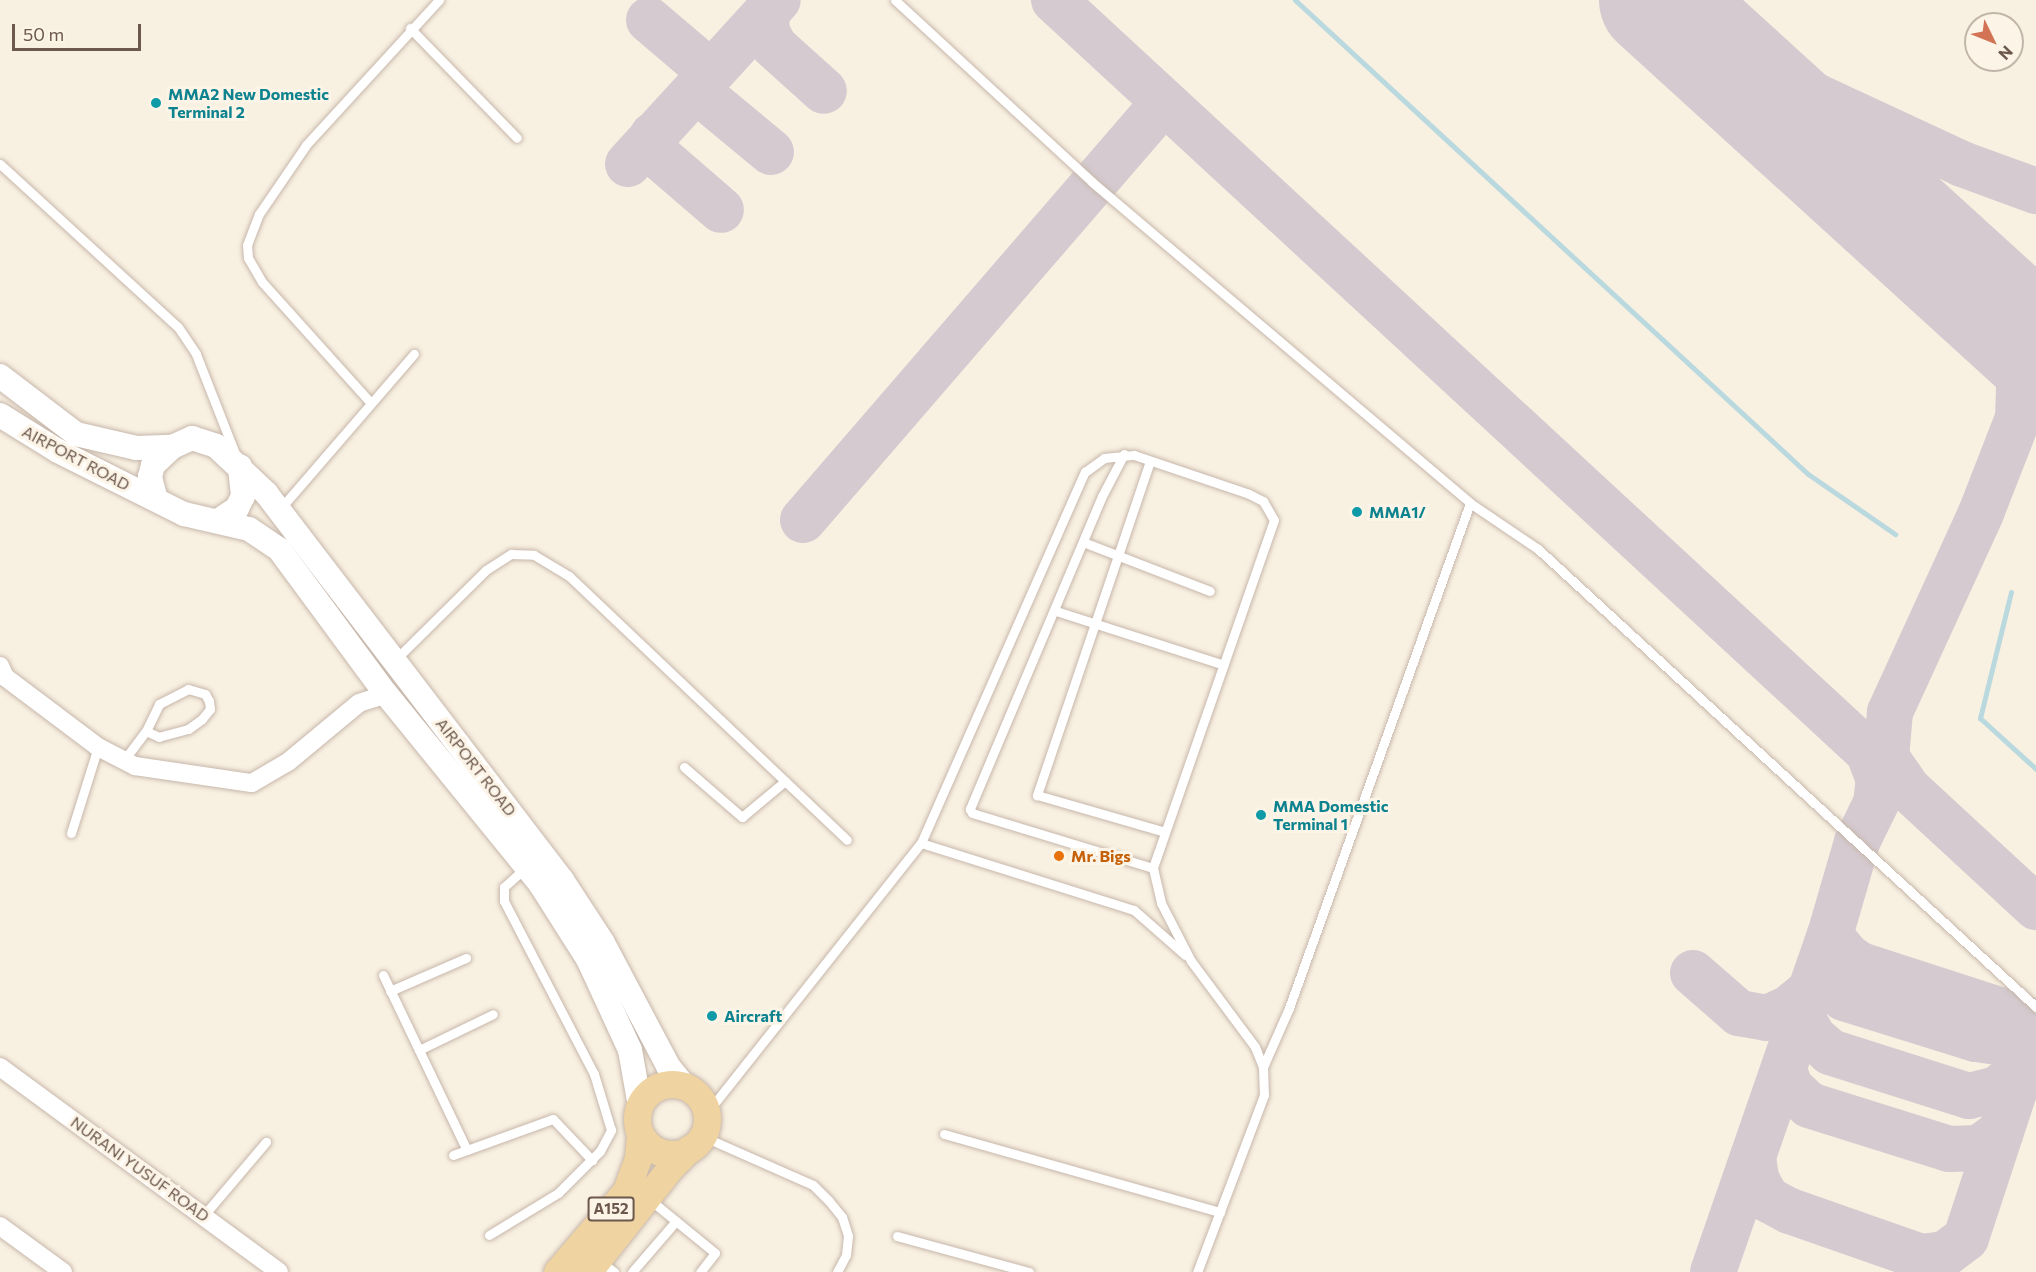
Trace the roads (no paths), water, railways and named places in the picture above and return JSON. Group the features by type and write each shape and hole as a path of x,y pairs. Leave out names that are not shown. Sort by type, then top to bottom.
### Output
{"main road":[{"name":"AIRPORT ROAD","path":"0,376 44,414 76,434 136,448 172,447"},
{"name":"AIRPORT ROAD","path":"0,415 116,481 155,496"},
{"path":"192,438 216,446 240,466 243,496 237,508 218,520 184,514 155,496 150,477 153,465 172,447 192,438"},
{"name":"AIRPORT ROAD","path":"240,466 280,510 562,880 603,943 668,1066 684,1086"},
{"name":"AIRPORT ROAD","path":"218,520 249,529 279,549 386,694 526,867 588,959 630,1050 640,1106"},
{"path":"661,1085 684,1086 695,1092 700,1133 672,1154 661,1153 640,1134 636,1115 651,1091 661,1085"},
{"name":"A152","path":"600,1268 670,1168 700,1133"},
{"name":"A152","path":"557,1272 626,1191 638,1158 640,1134"}],"street":[{"path":"0,666 4,677 98,747 135,766 203,778 252,783 288,762 359,703 386,694"},
{"name":"NURANI YUSUF ROAD","path":"0,1067 279,1272"},
{"path":"0,1226 63,1272"}],"lane":[{"path":"370,402 262,282 248,258 247,245 259,214 287,169 410,28 440,0"},
{"path":"895,0 1092,182 1470,503 1538,549 2036,1007"},
{"path":"410,28 517,138"},
{"path":"0,164 178,327 196,354 240,466"},
{"path":"280,510 370,402 414,354"},
{"path":"1124,454 1083,543 972,813 1153,868"},
{"path":"837,1272 846,1254 849,1236 842,1217 821,1192 813,1185 700,1133 921,843 1084,471 1104,458 1124,454 1150,460 1250,494 1271,510 1272,531 1153,868 1161,903 1191,961 1255,1047 1263,1067 1264,1095 1197,1272"},
{"path":"1150,460 1037,795 1165,832"},
{"path":"1263,1067 1289,1008 1470,503"},
{"path":"1083,543 1210,591"},
{"path":"394,661 486,570 511,554 534,555 569,576 847,840"},
{"path":"1056,611 1224,665"},
{"path":"124,760 146,731 159,704 188,689 205,694 210,701 206,714 188,729 159,737 146,731"},
{"path":"71,833 98,747"},
{"path":"684,767 742,817 785,781"},
{"path":"921,843 1134,910 1191,961"},
{"path":"489,1235 558,1193 592,1160 610,1130 594,1074 504,902 504,887 526,867"},
{"path":"390,991 466,958"},
{"path":"383,975 466,1150"},
{"path":"418,1050 493,1014"},
{"path":"453,1155 553,1119 592,1160"},
{"path":"944,1134 1220,1212"},
{"path":"204,1215 266,1142"},
{"path":"649,1198 716,1253 700,1272"},
{"path":"632,1272 676,1221"},
{"path":"897,1236 1029,1272"}],"waterway":[{"path":"1295,0 1808,474 1895,534"},
{"path":"2011,592 1980,718 2036,769"}],"place":[{"name":"MMA2 New Domestic Terminal 2","path":"156,103"},
{"name":"MMA1/","path":"1357,512"},
{"name":"MMA Domestic Terminal 1","path":"1261,815"},
{"name":"Mr. Bigs","path":"1059,856"},
{"name":"Aircraft","path":"712,1016"}]}
